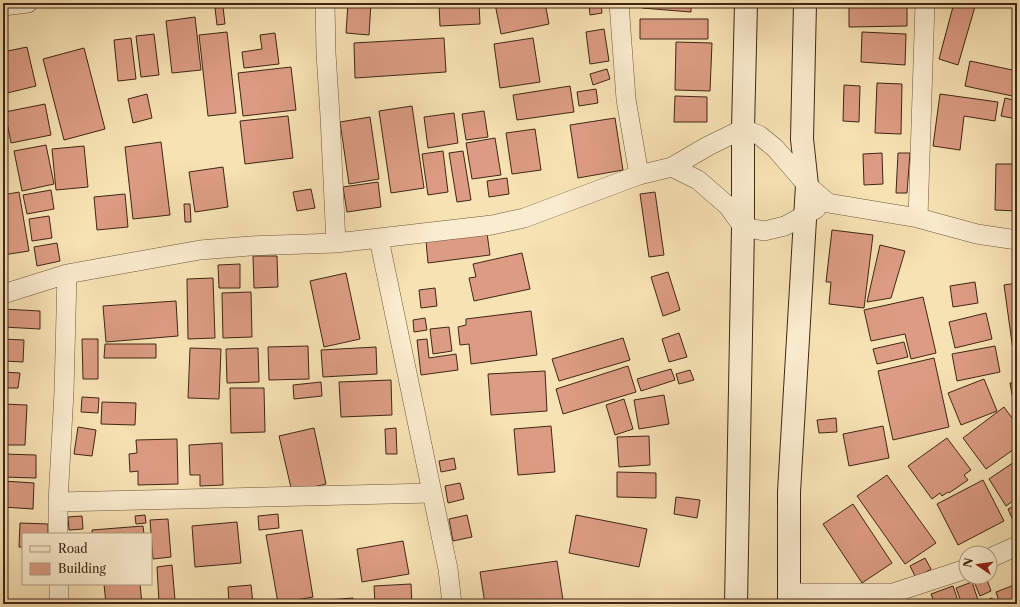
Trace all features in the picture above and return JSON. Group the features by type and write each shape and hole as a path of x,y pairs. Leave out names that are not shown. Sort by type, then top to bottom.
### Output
{"street":[{"path":"3,6 28,3"},
{"path":"325,3 326,53 336,243"},
{"path":"620,3 626,99 640,175"},
{"path":"736,604 746,3"},
{"path":"805,3 802,139 808,185 789,492 789,598 893,593 958,572"},
{"path":"918,218 925,3"},
{"path":"3,294 67,274 200,250 250,246 336,243 379,239 492,224 524,218 640,175 672,167 708,146 743,129 759,135 775,148 808,185 828,203 918,218 977,234 1017,240"},
{"path":"672,167 698,180 728,206 743,227 764,231 785,226 828,203"},
{"path":"379,239 448,569 452,604"},
{"path":"58,533 67,274"},
{"path":"58,502 432,493"},
{"path":"998,554 1017,546"},
{"path":"59,585 59,604"}],"building":[{"path":"348,3 371,3 369,35 346,33"},
{"path":"439,3 479,3 480,24 440,26"},
{"path":"545,3 549,24 501,34 495,4"},
{"path":"589,3 601,3 602,13 590,15"},
{"path":"642,3 691,3 691,12 642,8"},
{"path":"849,3 907,3 907,26 849,27"},
{"path":"954,3 976,3 958,65 939,59"},
{"path":"223,7 225,24 217,25 215,8"},
{"path":"195,17 201,70 172,73 166,21"},
{"path":"640,19 708,19 708,39 640,39"},
{"path":"604,29 609,61 590,64 586,32"},
{"path":"227,32 236,113 208,116 199,35"},
{"path":"862,32 906,34 905,65 861,62"},
{"path":"275,33 279,64 244,68 242,52 262,49 260,35"},
{"path":"154,34 159,75 141,77 136,36"},
{"path":"131,38 136,79 118,81 114,40"},
{"path":"444,38 446,72 355,78 354,43"},
{"path":"533,38 540,82 500,88 494,44"},
{"path":"676,42 712,43 710,91 675,90"},
{"path":"27,47 36,86 3,94 3,52"},
{"path":"84,48 105,129 64,140 43,59"},
{"path":"970,61 1017,71 1017,97 965,86"},
{"path":"291,67 296,110 243,116 238,73"},
{"path":"607,69 610,79 593,85 590,74"},
{"path":"877,83 902,84 901,134 875,133"},
{"path":"844,85 860,86 859,122 843,121"},
{"path":"570,86 574,112 517,120 513,95"},
{"path":"596,89 598,103 579,106 577,92"},
{"path":"147,94 152,118 133,123 128,99"},
{"path":"940,94 998,102 995,121 964,116 960,150 933,146"},
{"path":"675,96 707,97 707,122 674,122"},
{"path":"1005,98 1017,101 1017,119 1001,116"},
{"path":"45,104 51,135 11,143 5,112"},
{"path":"412,106 424,188 391,193 379,111"},
{"path":"484,111 488,137 466,140 462,114"},
{"path":"454,113 458,143 428,148 424,117"},
{"path":"288,116 293,158 245,164 240,121"},
{"path":"370,117 379,179 349,184 340,122"},
{"path":"615,118 623,170 578,178 570,125"},
{"path":"535,129 541,170 512,174 506,133"},
{"path":"495,138 501,175 472,179 466,143"},
{"path":"161,142 170,215 133,219 125,147"},
{"path":"46,145 54,184 22,191 14,151"},
{"path":"84,146 88,187 56,190 52,149"},
{"path":"443,151 448,192 428,195 422,154"},
{"path":"463,151 471,200 457,202 449,153"},
{"path":"882,153 883,184 864,185 863,154"},
{"path":"898,153 910,153 907,193 896,193"},
{"path":"996,164 1017,164 1017,211 995,210"},
{"path":"223,167 228,207 195,212 189,172"},
{"path":"507,178 509,194 489,197 487,181"},
{"path":"378,182 381,207 347,212 343,187"},
{"path":"311,189 315,208 297,211 293,192"},
{"path":"51,190 54,209 27,214 23,195"},
{"path":"19,192 29,251 3,255 3,195"},
{"path":"655,192 664,255 649,257 640,194"},
{"path":"125,194 128,227 97,230 94,197"},
{"path":"184,204 190,204 191,222 185,222"},
{"path":"49,216 52,238 32,241 29,219"},
{"path":"832,230 873,235 864,308 829,304 831,282 826,282"},
{"path":"487,233 490,255 428,263 426,241"},
{"path":"57,243 60,261 37,266 34,247"},
{"path":"880,245 905,251 891,298 867,302"},
{"path":"522,253 530,289 474,301 469,278 476,277 473,264"},
{"path":"253,256 277,256 278,287 254,288"},
{"path":"240,264 240,288 219,288 218,265"},
{"path":"668,272 680,310 663,316 651,277"},
{"path":"346,273 360,339 324,347 310,281"},
{"path":"213,278 215,338 188,339 187,279"},
{"path":"975,282 978,303 953,307 950,286"},
{"path":"1017,283 1017,372 1016,372 1004,285"},
{"path":"435,288 437,306 421,308 419,290"},
{"path":"251,292 252,337 223,338 222,293"},
{"path":"923,297 936,353 911,359 905,334 871,341 864,310"},
{"path":"176,301 178,336 106,342 103,306"},
{"path":"3,309 40,311 40,329 3,327"},
{"path":"531,311 537,355 471,364 469,344 460,345 458,327 466,325 466,319"},
{"path":"986,313 992,339 955,348 949,322"},
{"path":"425,318 427,330 414,332 413,320"},
{"path":"449,327 452,351 433,354 430,329"},
{"path":"679,333 687,357 669,362 662,339"},
{"path":"623,338 630,360 559,381 552,359"},
{"path":"3,339 24,340 23,362 3,361"},
{"path":"82,339 98,339 98,379 83,379"},
{"path":"427,339 429,358 456,354 458,370 421,375 417,340"},
{"path":"904,342 908,357 877,364 873,349"},
{"path":"105,344 156,344 156,358 104,358"},
{"path":"308,346 309,379 269,380 268,347"},
{"path":"995,346 1000,372 957,381 952,354"},
{"path":"376,347 377,374 323,377 321,350"},
{"path":"190,348 221,349 219,399 188,398"},
{"path":"258,348 259,382 227,383 226,349"},
{"path":"934,358 949,427 893,440 878,371"},
{"path":"628,366 636,392 563,414 556,389"},
{"path":"671,369 675,380 641,391 637,379"},
{"path":"690,370 694,380 679,384 676,374"},
{"path":"545,371 547,411 491,415 488,374"},
{"path":"3,372 20,373 18,388 3,388"},
{"path":"984,379 997,411 961,425 948,393"},
{"path":"391,380 392,415 341,417 339,382"},
{"path":"321,382 322,396 294,399 293,385"},
{"path":"1017,382 1017,399 1013,400 1010,383"},
{"path":"230,388 264,388 265,432 231,433"},
{"path":"664,395 669,424 639,429 634,400"},
{"path":"82,397 99,398 98,413 81,412"},
{"path":"624,399 633,429 615,435 606,405"},
{"path":"102,402 136,403 135,425 101,424"},
{"path":"3,404 27,405 25,445 3,445"},
{"path":"1004,407 1017,425 1017,447 986,469 963,438"},
{"path":"836,418 837,432 819,433 817,420"},
{"path":"551,426 555,472 518,475 514,429"},
{"path":"883,426 889,458 849,466 843,434"},
{"path":"78,427 96,430 92,456 74,454"},
{"path":"314,428 326,484 292,492 279,436"},
{"path":"396,428 397,454 386,454 385,429"},
{"path":"649,436 650,465 619,467 617,437"},
{"path":"947,438 971,470 964,475 968,480 949,493 948,492 942,496 940,493 932,499 908,466"},
{"path":"177,439 178,484 138,485 138,471 130,472 129,454 137,453 136,440"},
{"path":"222,443 223,485 200,486 200,475 190,475 189,445"},
{"path":"3,454 36,455 36,478 3,477"},
{"path":"454,458 456,469 441,472 439,461"},
{"path":"1017,460 1017,498 1006,506 989,479"},
{"path":"617,472 656,473 656,498 617,497"},
{"path":"887,475 936,543 905,564 857,496"},
{"path":"983,480 1004,521 958,545 937,504"},
{"path":"3,481 34,483 33,509 3,507"},
{"path":"460,483 464,499 448,503 445,486"},
{"path":"676,497 700,500 697,518 674,514"},
{"path":"853,504 892,563 862,583 823,524"},
{"path":"1017,505 1017,524 1015,525 1008,509"},
{"path":"278,514 279,528 259,530 258,516"},
{"path":"145,515 146,523 136,524 135,516"},
{"path":"467,515 472,537 453,541 449,519"},
{"path":"576,515 647,529 639,567 569,553"},
{"path":"82,516 83,529 69,530 68,517"},
{"path":"168,519 171,557 153,559 150,520"},
{"path":"237,522 241,563 195,567 192,526"},
{"path":"20,523 48,524 48,533 22,533 22,547 19,547"},
{"path":"143,526 144,533 92,533 92,530"},
{"path":"302,530 313,597 278,603 266,535"},
{"path":"403,541 409,574 362,582 357,549"},
{"path":"925,558 931,569 916,578 910,566"},
{"path":"557,561 563,600 537,604 485,604 480,572"},
{"path":"172,565 175,600 159,602 157,567"},
{"path":"411,584 412,604 375,604 374,586"},
{"path":"1017,584 1017,604 1000,604 996,592"},
{"path":"104,585 140,585 142,604 106,604"},
{"path":"251,585 253,604 229,604 228,587"},
{"path":"964,585 973,585 978,600 968,604 962,604 956,588"},
{"path":"975,585 989,585 991,591 980,596"},
{"path":"953,586 959,604 935,604 931,594"},
{"path":"353,598 353,604 327,604 327,600"},
{"path":"992,598 995,604 977,604"}]}
